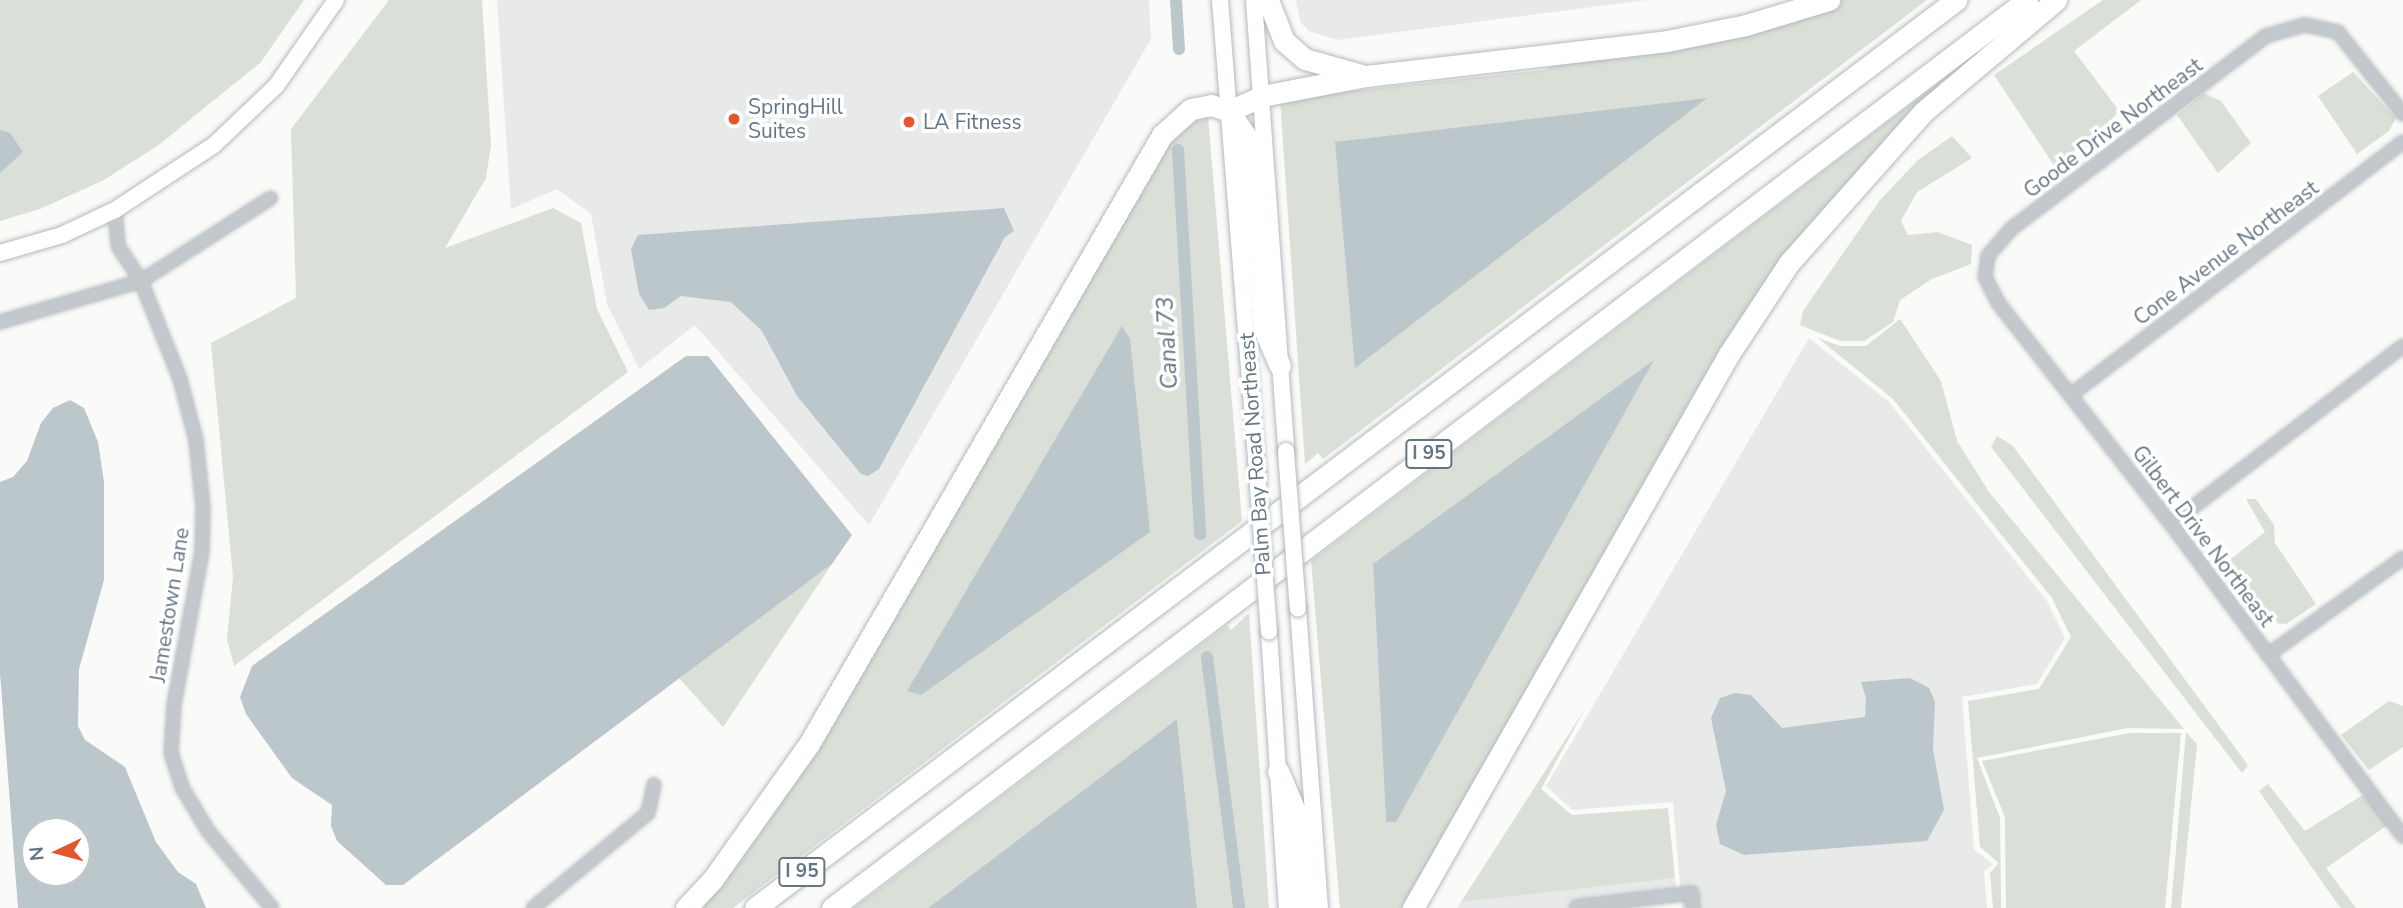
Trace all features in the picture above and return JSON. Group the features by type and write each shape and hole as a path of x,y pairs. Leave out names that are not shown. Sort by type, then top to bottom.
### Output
{"highway":[{"path":"1268,0 1284,41 1305,59 1366,76"},
{"path":"1229,111 1262,96 1366,76 1667,41 1746,25 1829,0"},
{"name":"I 95","path":"755,908 1956,0"},
{"name":"I 95","path":"832,908 2027,0"},
{"path":"1413,908 1722,366 1789,263 1923,112 2056,0"},
{"path":"687,908 713,879 809,744 1163,135 1191,109 1211,105 1229,111 1248,139 1264,329 1280,366"},
{"path":"1278,771 1296,813 1303,908"}],"main road":[{"path":"0,253 62,235 115,210 214,145 276,86 336,0"},
{"name":"Palm Bay Road Northeast","path":"1220,0 1269,632 1287,908"},
{"name":"Palm Bay Road Northeast","path":"1254,0 1320,908"}],"street":[{"name":"Goode Drive Northeast","path":"1989,256 2012,228 2266,36 2304,25 2338,33 2403,114"},
{"name":"Cone Avenue Northeast","path":"2072,394 2403,142"},
{"path":"0,322 141,281 271,198"},
{"name":"Jamestown Lane","path":"115,210 118,246 141,281 180,379 196,440 203,507 202,552 174,705 172,753 183,789 208,831 272,908"},
{"name":"Gilbert Drive Northeast","path":"1989,256 1985,277 1999,304 2171,524 2403,836"},
{"path":"2171,524 2403,346"},
{"path":"2268,655 2403,558"},
{"path":"534,908 648,813 654,785"},
{"path":"1576,907 1692,893 1693,908"}],"shaded area":[{"path":"0,0 304,0 261,62 160,144 104,180 40,209 0,221"},
{"path":"389,0 482,0 491,145 486,178 445,248 553,208 581,223 597,309 628,372 234,666 227,639 233,577 211,343 296,298 291,129"},
{"path":"497,0 1149,0 1151,39 869,525 695,325 639,369 607,304 591,214 557,189 511,209"},
{"path":"1296,0 1647,0 1337,40 1309,31 1300,21"},
{"path":"1841,0 1927,0 1323,459 1318,453 1305,464 1280,99 1543,70 1576,57 1790,16"},
{"path":"2103,0 2141,0 2074,51 2120,112 2055,167 1994,75"},
{"path":"2353,72 2396,118 2389,131 2357,154 2318,96"},
{"path":"1939,83 1941,87 1832,200 1401,908 1340,908 1311,561","holes":["1373,564 1396,822 1386,821"]},
{"path":"2204,93 2221,101 2251,143 2218,173 2177,115"},
{"path":"1707,98 1355,368 1335,142"},
{"path":"1208,117 1242,521 733,908 693,908 1088,282 1173,137 1189,122"},
{"path":"0,130 10,133 23,152 0,173"},
{"path":"1952,136 1972,158 1917,192 1901,221 1908,235 1938,232 1972,245 1971,264 1932,279 1900,300 1893,322 1864,341 1840,341 1800,325 1803,311 1880,200 1918,160"},
{"path":"1004,208 1014,231 1005,237 879,469 868,476 861,474 797,396 762,331 731,302 681,296 664,308 649,310 639,294 631,249 638,235"},
{"path":"1900,319 1941,381 1957,441 1989,492 2184,729 2128,728 1977,758 2000,818 2001,908 1993,908 1990,873 1999,863 1980,847 1968,701 2039,689 2071,637 2052,598 1893,399 1818,338 1840,346 1866,346"},
{"path":"1122,326 1130,339 1150,532 921,695 907,691"},
{"path":"1809,338 1889,402 2047,601 2065,638 2037,684 1962,697 1974,849 1993,865 1984,871 1987,908 1682,908 1673,802 1573,810 1546,786"},
{"path":"686,356 708,356 852,535 832,564 403,885 386,885 337,841 331,826 332,805 292,778 246,714 240,697 252,666"},
{"path":"1654,360 1396,822 1386,822 1373,564"},
{"path":"70,400 84,408 98,442 104,482 104,580 79,669 78,726 85,740 125,767 156,842 178,872 196,884 206,908 18,908 0,673 0,482 13,477 27,461 41,423 53,408"},
{"path":"1997,436 2013,446 2248,765 2242,773 1991,447"},
{"path":"2246,499 2256,499 2274,525 2275,543 2316,604 2286,624 2259,622 2224,576 2231,559 2265,532"},
{"path":"832,564 723,727 679,678"},
{"path":"1249,613 1269,908 1197,908 1177,719 928,908 854,908 1227,625 1231,630"},
{"path":"1910,678 1929,688 1935,702 1933,749 1944,810 1927,841 1744,855 1720,844 1716,825 1726,791 1711,718 1720,698 1735,693 1751,695 1782,728 1865,717 1866,698 1861,682"},
{"path":"2389,701 2403,706 2403,747 2369,770 2341,735"},
{"path":"1585,709 1541,789 1572,815 1668,808 1675,878 1461,902"},
{"path":"1177,719 1197,908 928,908"},
{"path":"2186,732 2197,744 2181,908 2171,908"},
{"path":"2130,733 2181,733 2165,908 2006,908 2005,817 1982,761"},
{"path":"2268,784 2305,831 2363,795 2389,824 2326,868 2356,908 2341,908 2336,902 2259,791"},
{"path":"1675,878 1676,889 1569,902 1569,908 1457,908 1461,902"}],"waterway":[{"name":"Canal 73","path":"1176,0 1179,49"},
{"name":"Canal 73","path":"1178,150 1200,534"},
{"name":"Canal 73","path":"1207,657 1239,908"}],"place":[{"name":"SpringHill Suites","path":"734,119"},
{"name":"LA Fitness","path":"909,122"}]}
